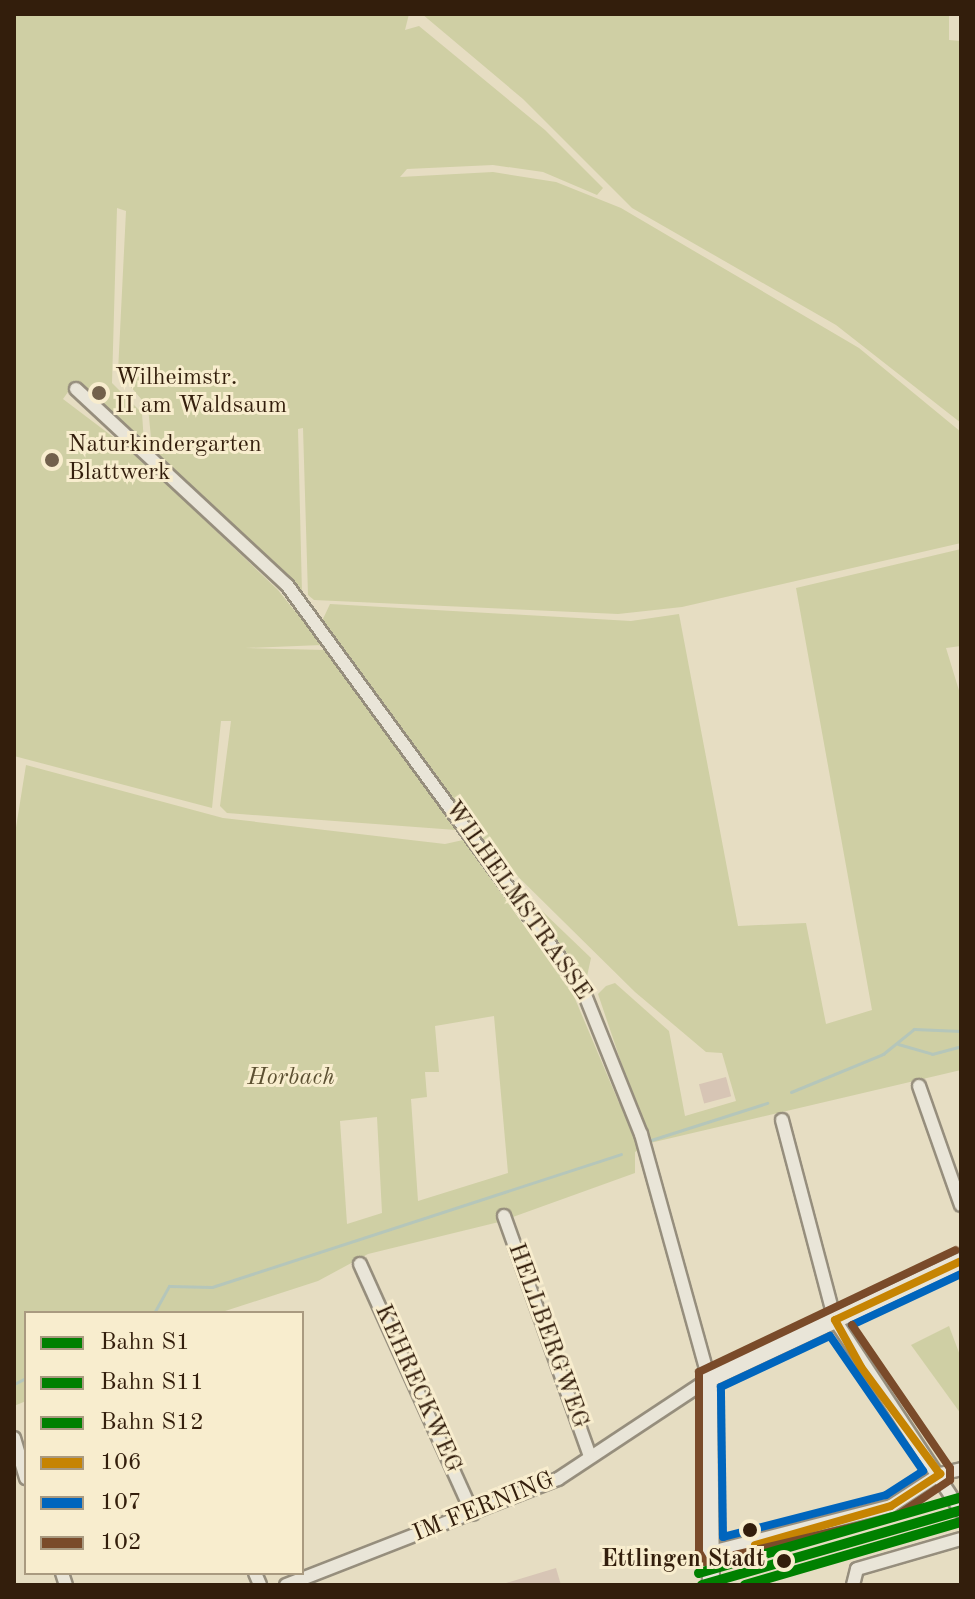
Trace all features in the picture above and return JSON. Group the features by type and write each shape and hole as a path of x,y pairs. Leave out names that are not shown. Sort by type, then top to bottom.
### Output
{"street":[{"name":"WILHELMSTRASSE","path":"76,389 287,585 583,990 641,1134 709,1379 711,1585"},
{"path":"919,1086 961,1205"},
{"path":"782,1120 835,1320 861,1367 940,1474 961,1511"},
{"name":"HELLBERGWEG","path":"504,1216 590,1456"},
{"path":"709,1379 961,1261"},
{"name":"KEHRECKWEG","path":"360,1264 473,1514"},
{"name":"IM FERNING","path":"286,1585 558,1479 709,1379"},
{"path":"14,1438 21,1462"},
{"path":"711,1552 891,1506 940,1474 961,1469"},
{"path":"853,1585 857,1569 961,1539"}],"green space":[{"path":"14,14 409,14 405,30 419,26 545,130 603,188 597,195 543,172 493,165 407,169 400,177 493,172 556,182 621,208 859,348 961,432 961,543 682,607 618,614 314,600 308,595 303,428 298,429 302,593 152,448 148,407 118,372 126,211 117,208 112,383 142,413 144,443 73,385 63,399 133,452 278,590 322,645 245,648 325,650 456,830 227,813 220,806 231,721 221,721 212,808 14,756"},
{"path":"422,14 949,14 949,40 961,41 961,423 836,325 632,208 523,99"},
{"path":"961,549 961,646 946,648 961,697 961,1070 650,1143 635,1152 635,1173 499,1222 368,1254 318,1281 225,1311 24,1311 24,1402 14,1406 14,840 26,765 223,818 445,844 463,840 573,994 619,1103 626,1101 643,1127 598,994 615,983 669,1031 685,1116 736,1101 722,1053 706,1052 635,992 489,848 322,621 330,604 631,621 679,614 738,926 806,923 826,1024 872,1010 796,588","holes":["494,1016 508,1173 418,1201 411,1099 427,1097 425,1072 439,1072 435,1026","377,1117 382,1213 347,1224 340,1121"]},
{"path":"517,887 591,958 586,981 582,982"},
{"path":"949,1326 961,1358 961,1414 911,1345"}],"building":[{"path":"726,1077 731,1096 704,1104 699,1084"},
{"path":"556,1568 561,1585 506,1585 506,1583"}],"waterway":[{"name":"Horbach","path":"791,1092 883,1054 914,1029 961,1031"},
{"path":"898,1044 932,1054 961,1046"},
{"name":"Horbach","path":"651,1140 767,1103"},
{"name":"Horbach","path":"155,1311 169,1286 212,1287 621,1154"},
{"name":"Horbach","path":"14,1384 24,1379"}],"rail line":[{"name":"S12","path":"699,1573 958,1498"},
{"name":"S1","path":"702,1585 961,1510"},
{"name":"S11","path":"745,1585 961,1522"}],"transit line":[{"name":"102","path":"852,1325 950,1468 950,1480 895,1517 705,1562 699,1552 699,1372 956,1250"},
{"name":"106","path":"835,1320 961,1261"},
{"name":"107","path":"852,1325 961,1274"},
{"name":"106","path":"835,1320 861,1367 940,1474"},
{"name":"107","path":"830,1336 923,1471 886,1495 723,1537 721,1387 830,1336"},
{"name":"106","path":"755,1545 891,1506 940,1474"}],"place":[{"name":"Wilheimstr. II am Waldsaum","path":"99,393"},
{"name":"Naturkindergarten Blattwerk","path":"52,460"},
{"name":"Ettlingen Stadt","path":"784,1561"}]}
